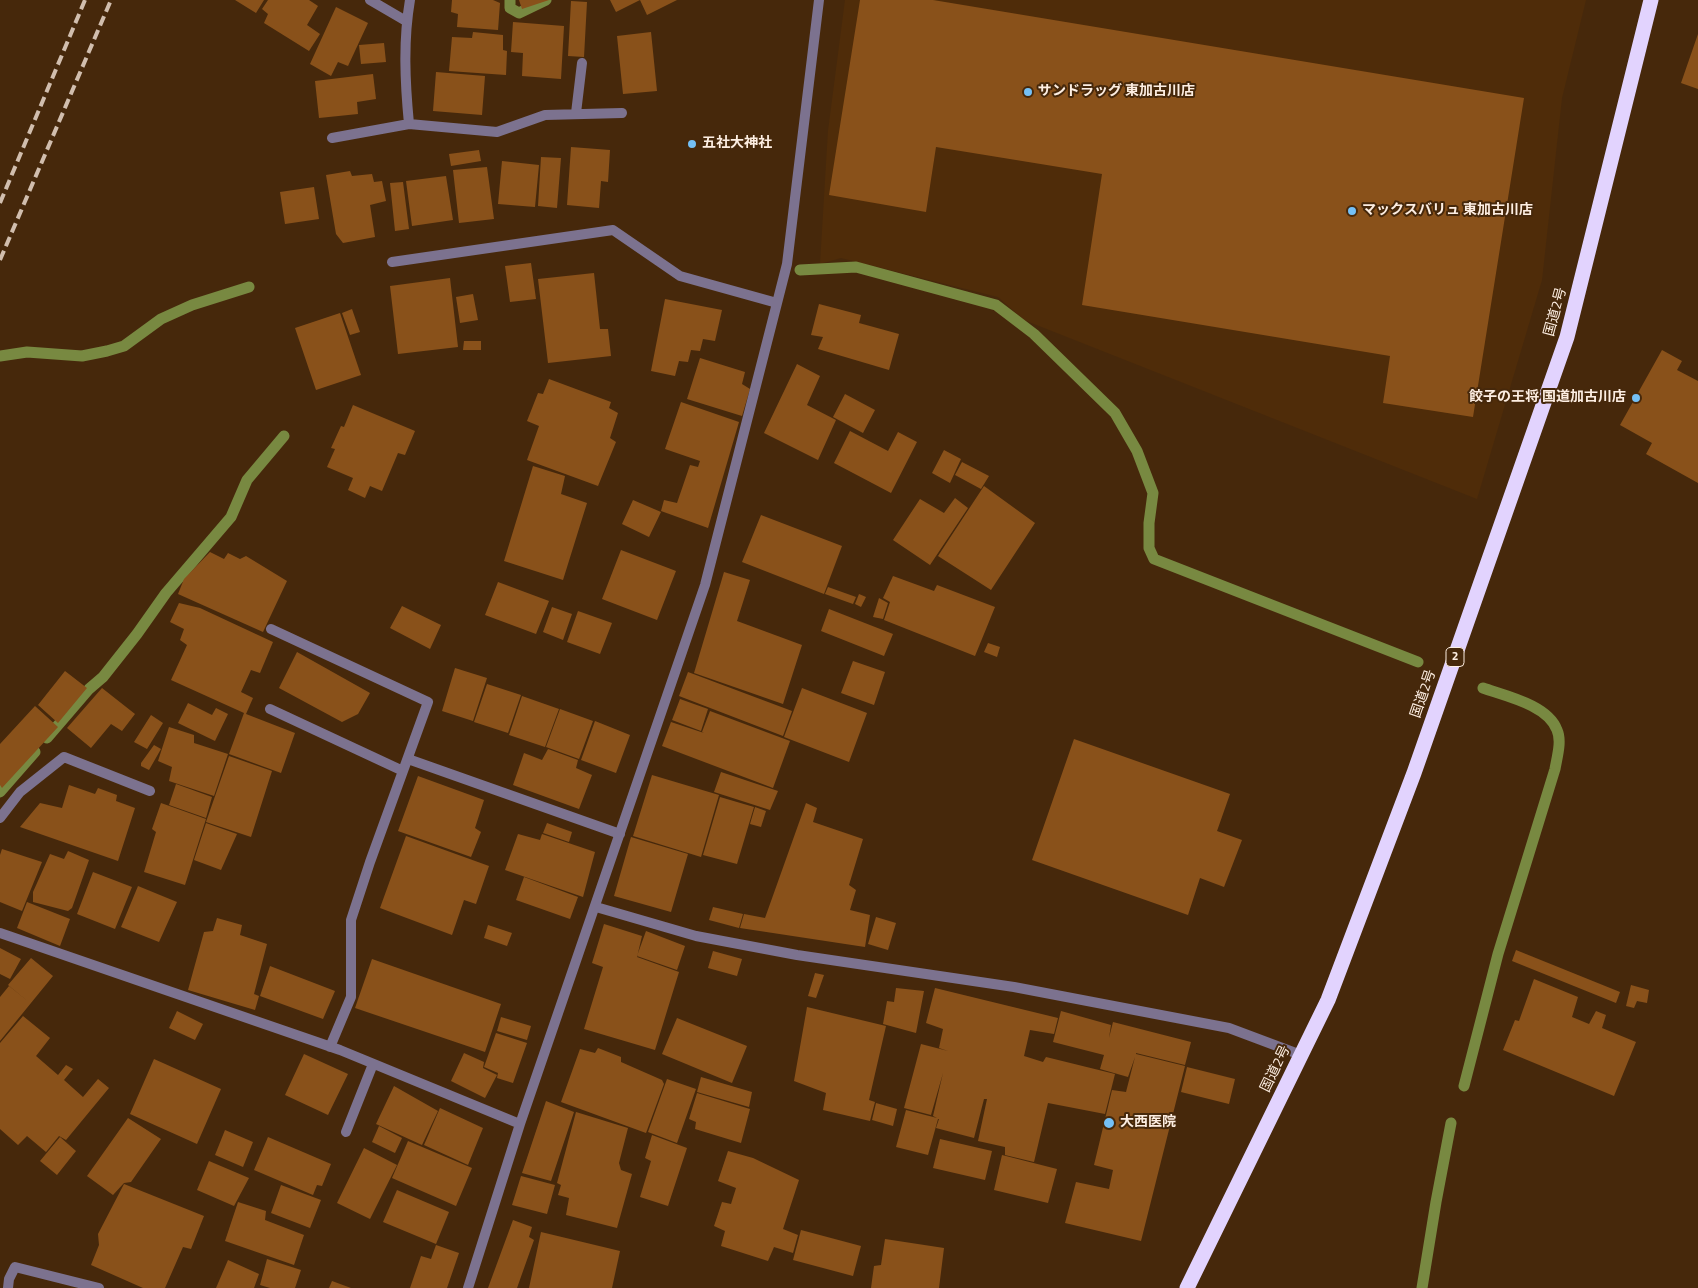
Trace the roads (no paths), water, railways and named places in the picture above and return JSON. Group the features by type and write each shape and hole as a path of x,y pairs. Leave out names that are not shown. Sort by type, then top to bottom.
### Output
{"highway":[{"name":"国道2号","path":"1187,1288 1328,1000 1410,782 1567,337 1651,0"}],"street":[{"path":"370,0 406,21"},
{"path":"409,124 405,73 406,21 410,0"},
{"path":"468,1288 520,1124 705,585 787,264 820,0"},
{"path":"576,114 582,63"},
{"path":"332,138 409,124 497,132 545,115 622,112"},
{"path":"392,262 613,230 680,276 777,303"},
{"path":"271,629 428,702 351,920 351,997 330,1047"},
{"path":"270,709 403,771"},
{"path":"0,818 20,792 64,757 150,791"},
{"path":"408,759 620,834"},
{"path":"596,907 696,936 798,955 1014,987 1229,1028 1301,1055"},
{"path":"0,933 330,1047 520,1124"},
{"path":"346,1132 373,1064"},
{"path":"5,1283 15,1267 99,1288"}],"waterway":[{"path":"510,0 510,8 519,13 546,0"},
{"path":"800,270 856,267 996,305 1034,334 1115,413 1137,451 1153,493 1149,523 1149,548 1154,559 1418,662"},
{"path":"0,356 27,352 82,356 107,351 124,346 161,319 192,305 249,287"},
{"path":"47,738 89,689 103,677 166,593 231,517 247,480 284,436"},
{"path":"1464,1086 1498,954 1555,769 1559,744 1557,730 1545,714 1514,698 1483,688"},
{"path":"0,792 35,752"},
{"path":"1422,1288 1451,1123"}],"railway":[{"path":"0,203 85,0"},
{"path":"0,260 111,0"}],"place":[{"name":"サンドラッグ 東加古川店","path":"1028,92"},
{"name":"五社大神社","path":"692,144"},
{"name":"マックスバリュ 東加古川店","path":"1352,211"},
{"name":"餃子の王将 国道加古川店","path":"1636,398"},
{"name":"大西医院","path":"1109,1123"}]}
